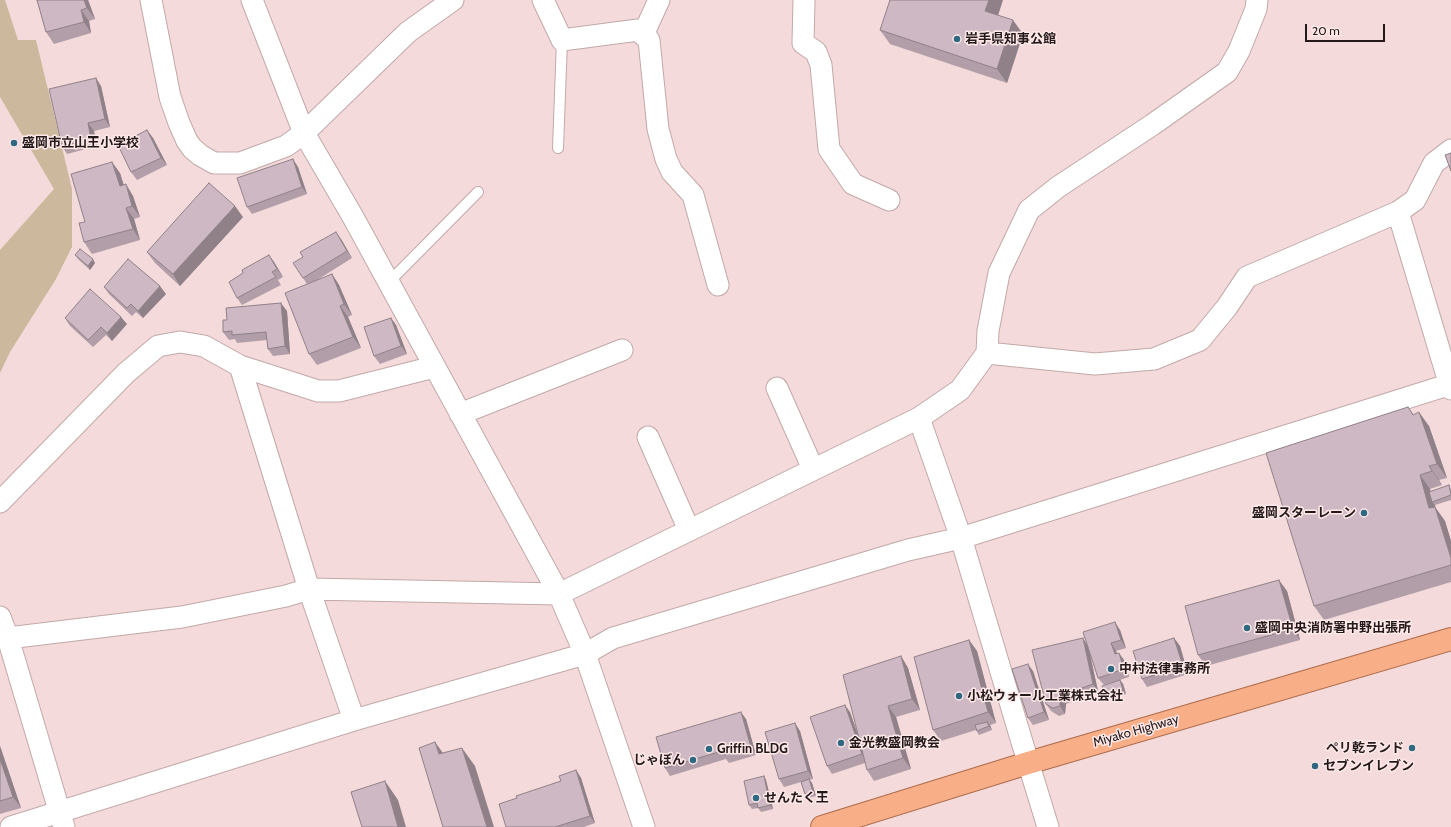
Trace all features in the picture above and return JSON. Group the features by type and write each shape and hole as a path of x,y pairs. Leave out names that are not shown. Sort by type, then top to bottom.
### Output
{"highway":[{"name":"Miyako Highway","path":"822,827 1028,763 1451,639"}],"street":[{"path":"151,0 170,96 179,123 187,141 192,148 200,155 214,163 240,163 286,146 304,133 408,32 453,0"},
{"path":"252,0 304,133 354,217 434,367 559,594 585,654 644,827"},
{"path":"543,0 562,40 638,30 649,40 658,129 666,159 672,172 693,195 718,285"},
{"path":"643,35 659,0"},
{"path":"804,0 803,43 816,52 821,66 829,149 853,184 889,200"},
{"path":"8,638 182,617 286,596 309,589 559,594 919,418 960,390 987,353 988,331 999,273 1029,210 1058,187 1152,125 1227,72 1240,51 1256,9 1257,0"},
{"path":"987,353 1095,364 1154,359 1200,340 1227,306 1247,277 1398,212 1415,200 1434,163 1451,150"},
{"path":"11,827 61,820 354,720 585,654 613,638 908,550 961,538 1451,386 1398,212"},
{"path":"0,502 126,373 158,346 180,342 204,346 240,366 318,391 339,391 434,367"},
{"path":"460,414 622,350"},
{"path":"240,366 309,589 354,720"},
{"path":"777,388 813,469"},
{"path":"919,418 961,538 1048,827"},
{"path":"648,437 688,530"},
{"path":"0,617 8,638 61,820"}],"lane":[{"path":"558,148 562,40"},
{"path":"389,282 478,192"}],"shaded area":[{"path":"0,0 5,0 18,40 36,40 72,189 72,247 56,279 10,352 0,373 0,250 54,189 0,97"}],"building":[{"path":"37,0 84,0 87,8 81,10 84,22 46,32"},
{"name":"岩手県知事公館","path":"890,0 989,0 985,11 1013,20 997,69 880,30"},
{"path":"96,78 105,119 88,123 91,139 62,146 49,89"},
{"path":"147,130 161,158 131,172 118,145"},
{"path":"1451,153 1451,171 1445,155"},
{"path":"293,159 302,187 247,207 237,178"},
{"path":"112,162 120,186 126,184 132,206 126,208 133,229 84,242 79,223 85,222 71,174"},
{"path":"209,183 235,206 173,274 147,252"},
{"path":"336,232 347,251 303,278 293,263 303,257 300,252"},
{"path":"80,249 93,259 88,266 75,255"},
{"path":"269,255 277,269 272,272 276,277 237,298 229,282 243,273 242,270"},
{"path":"128,259 160,286 138,311 131,304 127,308 104,287"},
{"path":"332,274 344,304 340,306 353,337 309,354 285,293"},
{"path":"90,289 121,317 107,333 101,327 88,340 65,318"},
{"path":"281,303 285,346 268,349 266,332 232,335 232,331 223,332 223,320 227,320 226,308"},
{"path":"391,318 401,346 374,356 364,327"},
{"name":"盛岡スターレーン","path":"1408,407 1413,415 1419,412 1437,464 1429,466 1432,471 1420,475 1429,508 1435,507 1451,558 1451,565 1314,606 1266,453"},
{"path":"1449,485 1451,495 1432,502 1429,492"},
{"name":"盛岡中央消防署中野出張所","path":"1279,580 1293,629 1198,655 1185,606"},
{"path":"1115,622 1121,640 1111,643 1115,654 1119,653 1124,669 1098,678 1083,632"},
{"path":"1083,638 1093,684 1060,696 1060,706 1053,708 1046,704 1032,650"},
{"path":"1174,638 1183,666 1142,679 1133,651"},
{"name":"小松ウォール工業株式会社","path":"969,640 988,712 933,730 914,657"},
{"path":"901,656 912,699 888,706 903,758 867,770 843,675"},
{"path":"1028,664 1044,712 1028,718 1012,669"},
{"path":"1120,680 1123,690 1105,696 1102,686"},
{"name":"金光教盛岡教会","path":"845,705 862,754 827,766 810,717"},
{"name":"Griffin BLDG","path":"741,712 751,747 724,755 722,751 665,768 656,737"},
{"path":"987,722 989,726 977,731 975,725"},
{"path":"795,723 808,771 779,779 765,732"},
{"path":"435,742 439,754 462,748 487,827 443,827 419,748"},
{"path":"0,759 13,797 0,801"},
{"path":"576,770 590,816 555,827 506,827 499,804 517,798 516,796 561,781 559,776"},
{"path":"764,776 770,805 758,808 757,803 749,805 744,781"},
{"path":"809,779 813,792 805,794 801,782"},
{"path":"385,781 398,827 362,827 351,792"}],"place":[{"name":"岩手県知事公館","path":"957,39"},
{"name":"盛岡市立山王小学校","path":"14,143"},
{"name":"盛岡スターレーン","path":"1364,513"},
{"name":"盛岡中央消防署中野出張所","path":"1247,628"},
{"name":"中村法律事務所","path":"1111,669"},
{"name":"小松ウォール工業株式会社","path":"959,696"},
{"name":"金光教盛岡教会","path":"841,743"},
{"name":"ペリ乾ランド","path":"1412,748"},
{"name":"Griffin BLDG","path":"709,749"},
{"name":"じゃぼん","path":"693,760"},
{"name":"セブンイレブン","path":"1315,766"},
{"name":"せんたく王","path":"756,798"}]}
